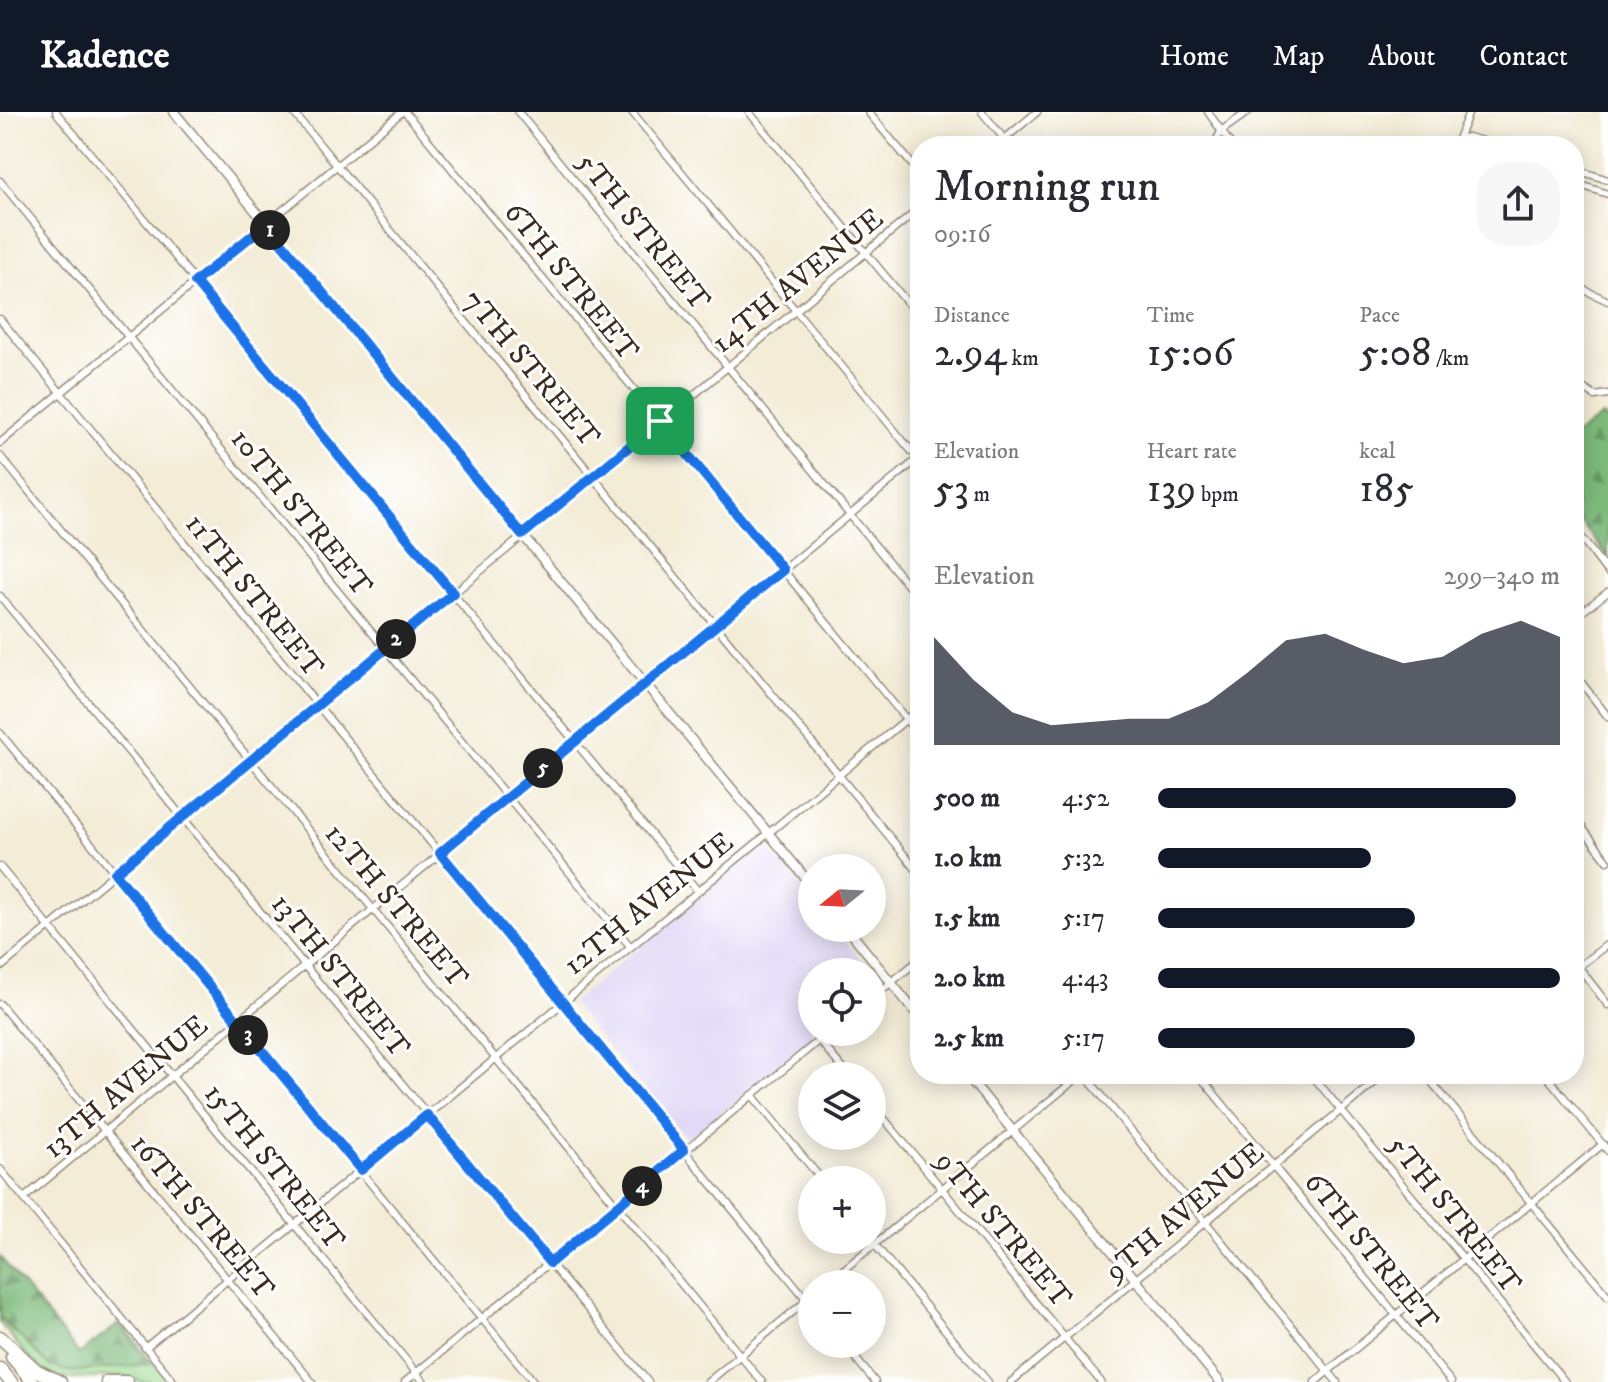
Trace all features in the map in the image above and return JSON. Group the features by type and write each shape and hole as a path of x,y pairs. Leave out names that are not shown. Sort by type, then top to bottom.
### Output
{"highway":[{"path":"0,1339 33,1382"},
{"path":"0,1339 36,1370 60,1382"},
{"path":"0,1369 11,1382"},
{"path":"107,1382 127,1382"}],"street":[{"path":"56,112 697,890"},
{"path":"174,112 798,869"},
{"name":"7TH STREET","path":"293,112 910,862"},
{"path":"0,443 403,112"},
{"name":"6TH STREET","path":"403,112 910,724"},
{"name":"5TH STREET","path":"518,112 910,588"},
{"path":"632,112 910,448"},
{"path":"749,112 910,306"},
{"path":"868,112 910,162"},
{"path":"982,112 1002,136"},
{"path":"1008,136 1037,112"},
{"path":"1208,112 1225,136"},
{"path":"1219,136 1248,112"},
{"path":"1459,136 1469,112"},
{"path":"1584,172 1608,180"},
{"name":"10TH STREET","path":"0,181 630,946"},
{"path":"1584,186 1608,194"},
{"name":"14TH AVENUE","path":"0,968 910,216"},
{"path":"1584,290 1608,301"},
{"name":"11TH STREET","path":"0,319 798,1287"},
{"path":"1584,389 1595,396 1608,394"},
{"name":"12TH STREET","path":"0,456 762,1382"},
{"name":"13TH AVENUE","path":"24,1198 910,466"},
{"path":"1584,541 1608,573"},
{"path":"1584,610 1608,592"},
{"name":"13TH STREET","path":"0,596 648,1382"},
{"path":"1584,686 1608,717"},
{"name":"12TH AVENUE","path":"145,1348 910,716"},
{"path":"0,733 534,1382"},
{"path":"1584,830 1608,861"},
{"name":"15TH STREET","path":"0,867 424,1382"},
{"path":"858,942 910,1006"},
{"path":"1584,960 1608,944"},
{"path":"886,987 910,967"},
{"path":"1584,976 1608,1005"},
{"name":"16TH STREET","path":"0,1004 312,1382"},
{"path":"405,1382 812,1046"},
{"path":"824,1046 837,1062"},
{"path":"974,1084 1220,1382"},
{"path":"886,1232 943,1190 1070,1084"},
{"path":"1091,1084 1337,1382"},
{"name":"6TH STREET","path":"1206,1084 1451,1382"},
{"name":"5TH STREET","path":"1319,1084 1565,1382"},
{"name":"9TH AVENUE","path":"1011,1382 1373,1084"},
{"path":"1433,1084 1608,1296"},
{"path":"1553,1084 1608,1151"},
{"path":"752,1095 810,1166"},
{"name":"9TH STREET","path":"886,1121 1101,1382"},
{"path":"1315,1382 1603,1144"},
{"path":"0,1169 174,1382"},
{"path":"841,1270 859,1254"},
{"path":"882,1254 988,1382"},
{"path":"708,1382 798,1310"},
{"path":"855,1358 875,1382"}],"shaded area":[{"path":"765,843 798,883 798,942 846,942 860,958 798,958 798,1046 804,1046 688,1140 571,1003"}],"green space":[{"path":"1602,416 1608,421 1608,557 1584,527 1584,429"},
{"path":"0,1257 79,1354 119,1324 150,1364 71,1372 49,1366 0,1317"},
{"path":"0,1317 13,1332 71,1372 126,1329 169,1382 144,1382 120,1376 73,1379 55,1376 41,1369 27,1356 0,1323"}],"route":[{"path":"266,224 522,535 660,421 783,570 440,853 684,1150 550,1263 427,1115 361,1170 115,873 453,593 195,282 266,224"}]}
